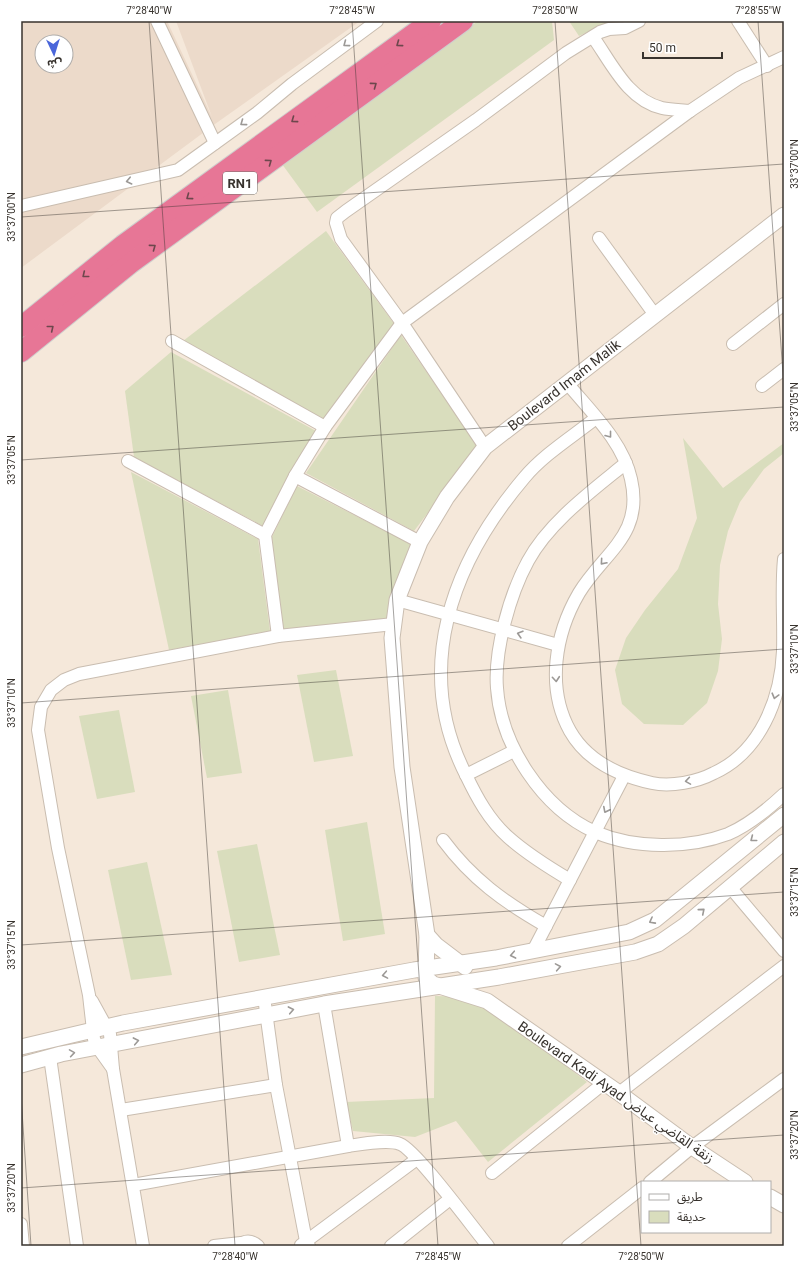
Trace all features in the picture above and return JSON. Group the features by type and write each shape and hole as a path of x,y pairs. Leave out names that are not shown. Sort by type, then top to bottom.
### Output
{"highway":[{"name":"RN1","path":"21,327 123,245 431,21"},
{"name":"RN1","path":"21,352 130,264 463,21"}],"street":[{"path":"157,21 215,143"},
{"path":"21,206 178,170 377,21"},
{"path":"485,447 402,323 341,239 336,230 337,218 476,120 558,59 604,30 625,28 639,21"},
{"path":"738,21 767,66"},
{"path":"593,37 635,95 646,102 662,108 690,110"},
{"path":"278,636 265,535 295,476 325,428 402,323 690,110 739,78 784,57"},
{"name":"Boulevard Imam Malik","path":"397,600 420,542 447,497 485,447 784,214"},
{"path":"599,238 655,315"},
{"path":"733,344 784,304"},
{"path":"172,341 325,428"},
{"path":"762,386 784,369"},
{"path":"567,383 616,444 626,463 631,478 633,502 632,514 627,531 580,593 567,615 558,645 555,673 558,697 570,731 586,749 606,767 624,776 654,784 680,783 703,779 725,768 744,752 758,735 774,701 780,677 783,653 784,559"},
{"path":"570,880 542,864 507,836 490,817 473,792 454,748 443,710 441,689 441,647 448,613 457,585 467,562 483,534 506,500 525,476 596,418"},
{"path":"128,461 265,535"},
{"path":"626,463 578,503 539,545 528,561 503,629 497,663 497,688 501,714 514,751 537,785 552,801 569,815 595,832 620,840 653,845 674,845 701,842 728,834 747,824 784,794"},
{"path":"295,476 420,542"},
{"path":"426,968 427,935 402,767 392,638 397,600 448,613 558,645"},
{"path":"143,1246 121,1110 112,1069 88,995 58,848 38,730 41,707 51,690 64,680 79,674 278,636 394,624"},
{"path":"466,775 514,751"},
{"path":"533,951 624,776"},
{"path":"21,1047 99,1029 264,997 426,968 533,951 629,932 655,920 784,815"},
{"path":"443,840 463,866 483,885 513,907 546,926"},
{"path":"21,1065 50,1057 324,1004 475,981 635,952 658,944 684,926 784,842"},
{"path":"730,887 784,952"},
{"name":"Boulevard Kadi Ayad زنقة القاضي عياض","path":"427,935 460,963 475,981 487,1001"},
{"path":"619,1093 784,966"},
{"name":"Boulevard Kadi Ayad زنقة القاضي عياض","path":"426,968 426,978 433,984 487,1001 619,1093 692,1147 743,1181"},
{"path":"264,997 276,1084 305,1244 417,1159"},
{"path":"324,1004 348,1146"},
{"path":"50,1057 77,1246"},
{"path":"651,1181 692,1147 784,1079"},
{"path":"492,1173 604,1083"},
{"path":"121,1110 276,1084"},
{"path":"133,1185 289,1155 370,1143 398,1143 417,1159 450,1199 484,1245"},
{"path":"568,1246 641,1189"},
{"path":"771,1197 784,1205"},
{"path":"391,1246 450,1199"},
{"path":"21,1224 23,1246"},
{"path":"214,1246 240,1245 253,1242 258,1246"}],"shaded area":[{"path":"21,21 167,21 212,117 176,21 360,21 215,124 21,268"}],"green space":[{"path":"478,21 552,21 554,40 317,212 279,160"},
{"path":"569,21 625,21 622,23 609,22 579,36"},
{"path":"326,231 395,325 324,420 183,341"},
{"path":"401,335 478,447 414,531 306,473"},
{"path":"171,352 316,431 263,526 134,457 125,391"},
{"path":"683,438 723,488 784,443 784,453 764,469 740,502 728,531 720,565 718,604 722,639 718,671 707,703 683,725 644,724 622,704 615,670 626,638 645,610 678,569 697,518"},
{"path":"131,472 258,539 270,631 169,650"},
{"path":"297,486 411,544 394,620 277,630 272,537"},
{"path":"336,670 353,756 314,762 297,675"},
{"path":"228,690 242,773 207,778 191,696"},
{"path":"119,710 135,792 97,799 79,716"},
{"path":"367,822 385,934 343,941 325,830"},
{"path":"257,844 280,955 239,962 217,851"},
{"path":"147,862 172,975 131,980 108,870"},
{"path":"435,996 476,997 587,1082 488,1162 456,1121 415,1137 353,1131 346,1102 434,1098"}]}
